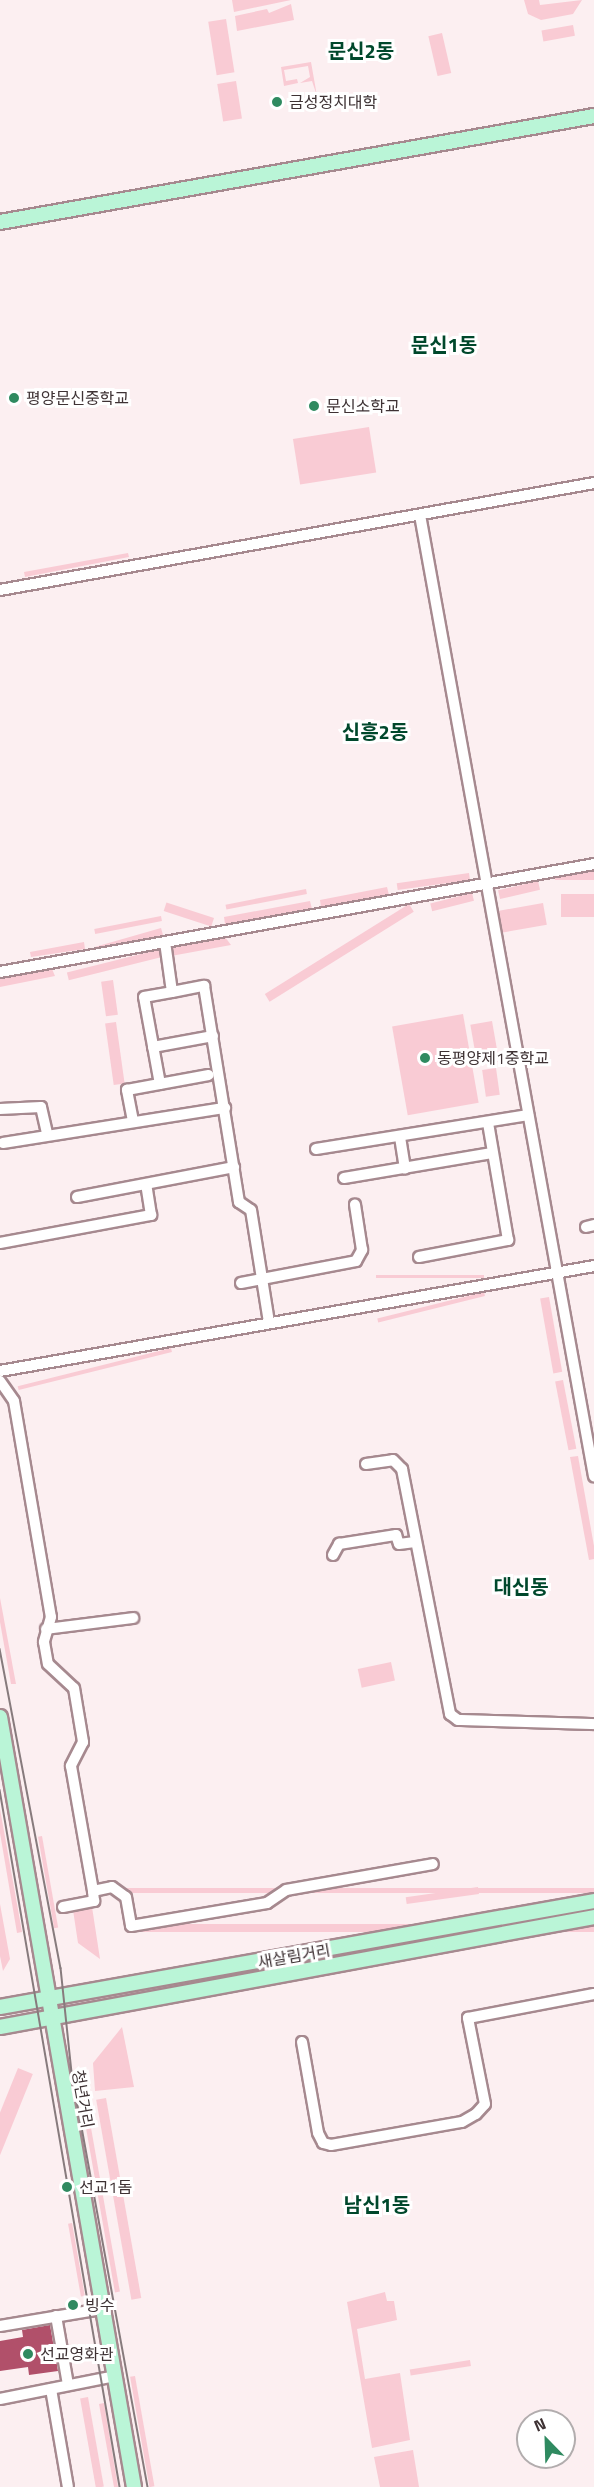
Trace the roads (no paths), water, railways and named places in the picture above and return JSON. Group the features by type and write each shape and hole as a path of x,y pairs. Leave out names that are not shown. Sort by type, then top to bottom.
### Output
{"main road":[{"path":"0,222 594,116"},
{"name":"청년거리","path":"0,1717 134,2487"},
{"name":"새살림거리","path":"0,2007 594,1901"},
{"name":"새살림거리","path":"0,2027 594,1917"}],"street":[{"path":"0,590 594,483"},
{"path":"420,515 594,1476"},
{"path":"0,972 594,864"},
{"path":"165,942 172,992"},
{"path":"160,1084 144,997 204,987 239,1202 251,1210 270,1322"},
{"path":"153,1047 213,1036"},
{"path":"133,1121 127,1090 208,1075"},
{"path":"0,1109 41,1107 47,1134"},
{"path":"3,1143 47,1134 225,1108"},
{"path":"316,1149 528,1115"},
{"path":"419,1257 508,1240 488,1123"},
{"path":"400,1137 405,1169"},
{"path":"344,1178 492,1152"},
{"path":"77,1197 234,1167"},
{"path":"0,1243 151,1215 146,1184"},
{"path":"241,1283 356,1261 362,1250 355,1205"},
{"path":"0,1371 594,1266"},
{"path":"0,1381 16,1414 51,1617 46,1629 48,1664 74,1688 84,1742 71,1766 94,1901 63,1907"},
{"path":"366,1464 399,1463 450,1714 458,1720 594,1724"},
{"path":"333,1555 339,1544 396,1535 399,1544 414,1542"},
{"path":"46,1629 133,1618"},
{"path":"93,1891 112,1887 126,1897 131,1926 267,1904 286,1890 433,1864"},
{"path":"302,2042 318,2133 323,2143 331,2145 462,2122 476,2114 485,2104 468,2018 594,1994"},
{"path":"0,2326 102,2309"},
{"path":"56,2316 68,2385"},
{"path":"0,2399 116,2376"},
{"path":"51,2389 68,2487"}],"tram line":[{"path":"0,1649 61,1968 72,2073 148,2487"},
{"path":"0,1790 120,2487"}],"place":[{"name":"금성정치대학","path":"277,102"},
{"name":"평양문신중학교","path":"14,398"},
{"name":"문신소학교","path":"314,406"},
{"name":"동평양제1중학교","path":"425,1058"},
{"name":"선교1돔","path":"67,2187"},
{"name":"빙수","path":"73,2305"},
{"name":"선교영화관","path":"28,2354"}],"district":[{"name":"문신2동","path":"361,50"},
{"name":"문신1동","path":"444,344"},
{"name":"신흥2동","path":"375,731"},
{"name":"대신동","path":"521,1586"},
{"name":"남신1동","path":"377,2204"}]}
